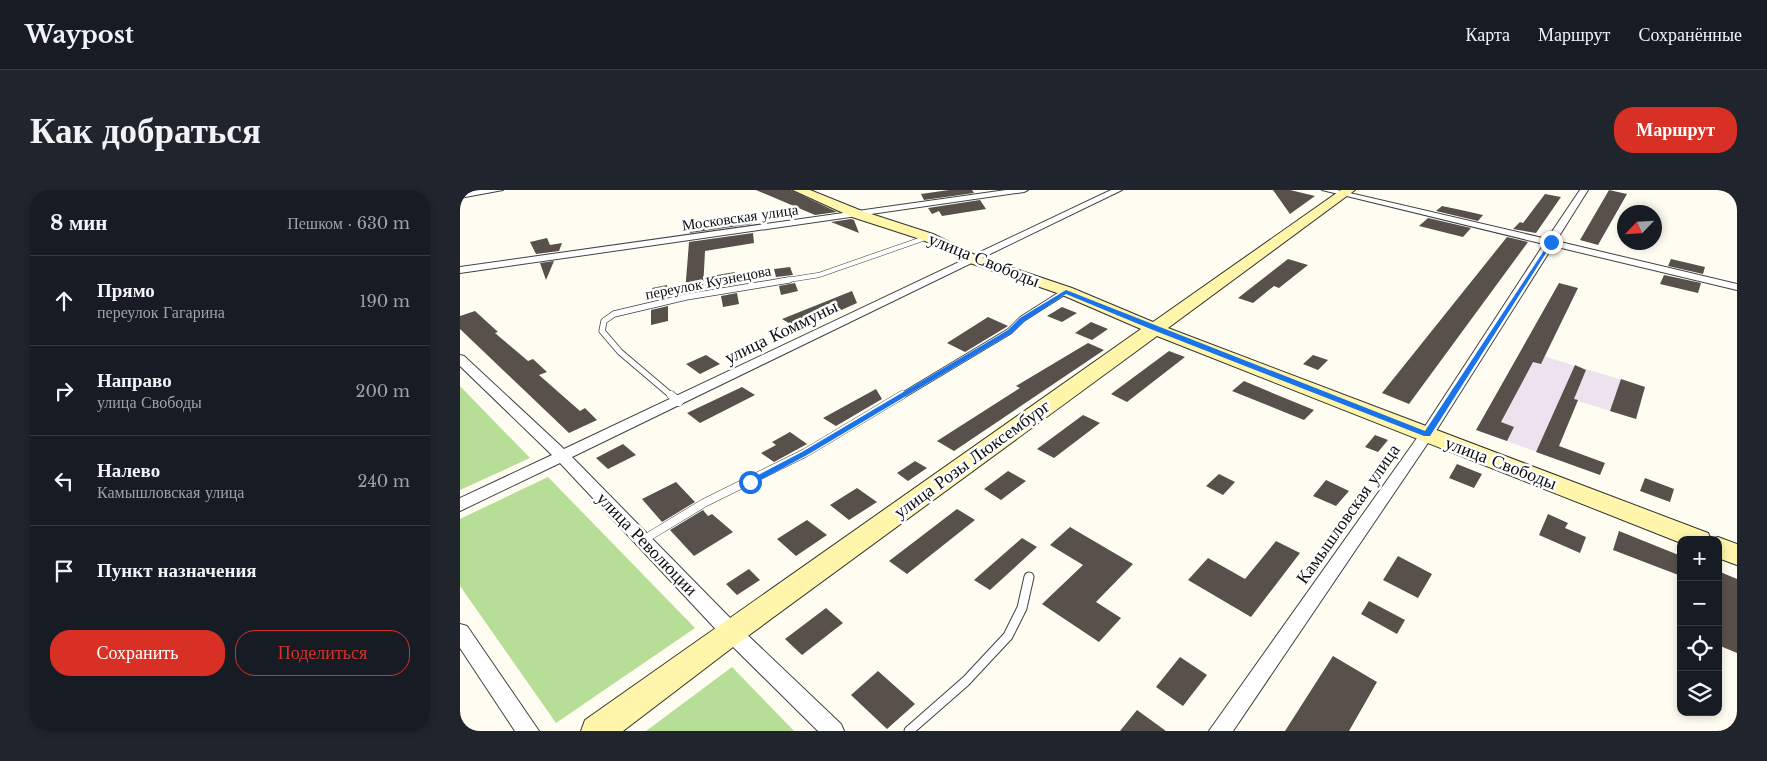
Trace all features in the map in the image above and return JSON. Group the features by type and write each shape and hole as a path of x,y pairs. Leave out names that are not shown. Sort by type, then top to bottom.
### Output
{"street":[{"path":"460,195 499,190"},
{"name":"улица Свободы","path":"800,190 858,214 928,237 972,259 1066,291 1155,328 1689,536"},
{"name":"Московская улица","path":"460,270 1024,190"},
{"name":"улица Коммуны","path":"460,505 679,402 1118,190"},
{"name":"Камышловская улица","path":"1220,731 1427,434 1584,190"},
{"path":"1339,191 1737,287"},
{"name":"улица Розы Люксембург","path":"598,731 731,632 1155,328 1339,191"},
{"name":"улица Революции","path":"460,359 563,457 731,632 834,731"},
{"path":"1722,549 1737,555"},
{"path":"460,632 528,731"}],"lane":[{"name":"переулок Кузнецова","path":"679,402 620,352 602,331 604,321 614,314 686,297 819,275 928,237"},
{"path":"643,540 704,503 804,453 1010,331 1022,319 1066,291"},
{"path":"909,731 966,681 1008,636 1022,608 1029,577"}],"shaded area":[{"path":"1523,350 1645,387 1636,419 1578,401 1554,458 1476,430"}],"green space":[{"path":"460,386 530,458 460,490"},
{"path":"548,477 695,628 556,723 460,586 460,519"},
{"path":"732,667 794,731 646,731"}],"building":[{"path":"756,190 791,190 837,212 815,215"},
{"path":"949,190 972,190 974,193 924,200 921,194"},
{"path":"1273,190 1290,190 1315,196 1290,214"},
{"path":"1609,190 1627,194 1621,205 1617,205 1617,212 1598,245 1580,240"},
{"path":"1545,194 1561,197 1536,233 1513,229 1520,222 1523,223"},
{"path":"980,200 986,209 942,216 939,211 932,214 928,208"},
{"path":"1442,206 1483,215 1478,221 1436,211"},
{"path":"752,217 752,224 690,233 690,225"},
{"path":"1428,218 1471,228 1463,237 1419,226"},
{"path":"854,220 859,233 831,222"},
{"path":"753,233 754,243 705,251 703,289 685,293 689,242"},
{"path":"1507,237 1528,242 1409,404 1382,393"},
{"path":"547,238 550,245 562,243 559,251 536,254 530,242"},
{"path":"1288,259 1308,265 1279,288 1274,286 1253,303 1238,298"},
{"path":"1671,259 1705,267 1703,274 1668,266"},
{"path":"554,261 546,280 540,263"},
{"path":"790,267 793,275 776,277 774,269"},
{"path":"735,272 736,284 719,287 717,275"},
{"path":"1664,275 1701,283 1698,293 1660,284"},
{"path":"795,283 798,291 781,295 779,286"},
{"path":"1559,283 1578,288 1541,364 1533,362 1501,422 1514,427 1507,441 1476,430"},
{"path":"667,285 667,297 652,300 652,288"},
{"path":"852,291 857,303 799,329 782,319"},
{"path":"737,293 739,304 723,307 721,296"},
{"path":"668,306 668,321 651,325 651,310"},
{"path":"1062,307 1077,313 1062,322 1047,316"},
{"path":"475,311 498,332 495,333 528,361 533,359 547,372 539,375 580,411 585,408 597,420 569,433 460,329 460,316"},
{"path":"988,317 1008,326 965,352 947,343"},
{"path":"1091,322 1108,329 1092,340 1075,333"},
{"path":"1088,343 1104,350 954,451 937,441 1020,388 1016,386"},
{"path":"1169,351 1185,357 1127,402 1111,394"},
{"path":"706,355 720,364 700,374 686,364"},
{"path":"1313,355 1328,360 1318,370 1303,364"},
{"path":"1575,365 1586,370 1574,399 1578,400 1559,446 1605,463 1600,475 1536,452"},
{"path":"1621,379 1645,387 1636,419 1610,411"},
{"path":"1244,381 1314,410 1304,420 1232,391"},
{"path":"742,387 755,395 700,423 687,413"},
{"path":"876,389 882,399 836,426 823,418"},
{"path":"1083,415 1100,423 1054,458 1037,449"},
{"path":"790,432 807,444 774,462 761,453 776,445 772,442"},
{"path":"1375,435 1388,440 1378,452 1365,447"},
{"path":"623,444 636,455 608,469 596,458"},
{"path":"915,461 927,468 908,481 897,473"},
{"path":"1457,464 1482,474 1474,488 1449,478"},
{"path":"1008,471 1026,481 1001,500 984,489"},
{"path":"1219,474 1235,482 1223,495 1206,486"},
{"path":"1645,478 1674,489 1670,502 1640,491"},
{"path":"1326,480 1349,491 1336,506 1313,496"},
{"path":"676,482 695,502 662,522 642,499"},
{"path":"857,488 877,502 849,520 830,505"},
{"path":"957,509 975,520 907,574 889,561"},
{"path":"703,510 708,516 712,514 733,532 694,556 670,530"},
{"path":"1548,514 1568,523 1565,528 1586,537 1580,553 1539,535"},
{"path":"807,520 827,535 796,556 777,539"},
{"path":"1070,527 1133,564 1096,602 1121,618 1099,642 1042,604 1083,565 1050,545"},
{"path":"1619,531 1677,554 1677,574 1613,550"},
{"path":"1022,538 1037,547 990,590 974,580"},
{"path":"1276,541 1300,553 1251,617 1188,580 1208,558 1245,579"},
{"path":"1398,556 1432,574 1418,598 1383,580"},
{"path":"749,569 760,580 737,595 726,584"},
{"path":"1722,573 1737,579 1737,653 1722,647"},
{"path":"1369,601 1405,620 1397,634 1361,614"},
{"path":"826,608 843,623 802,655 785,639"},
{"path":"1333,656 1377,682 1349,731 1285,731"},
{"path":"1180,657 1207,675 1183,706 1156,687"},
{"path":"878,671 915,704 887,729 851,695"},
{"path":"1137,710 1166,731 1120,731"}],"route":[{"path":"750,482 804,453 1010,331 1022,319 1066,291 1155,328 1427,434 1551,242"}]}
